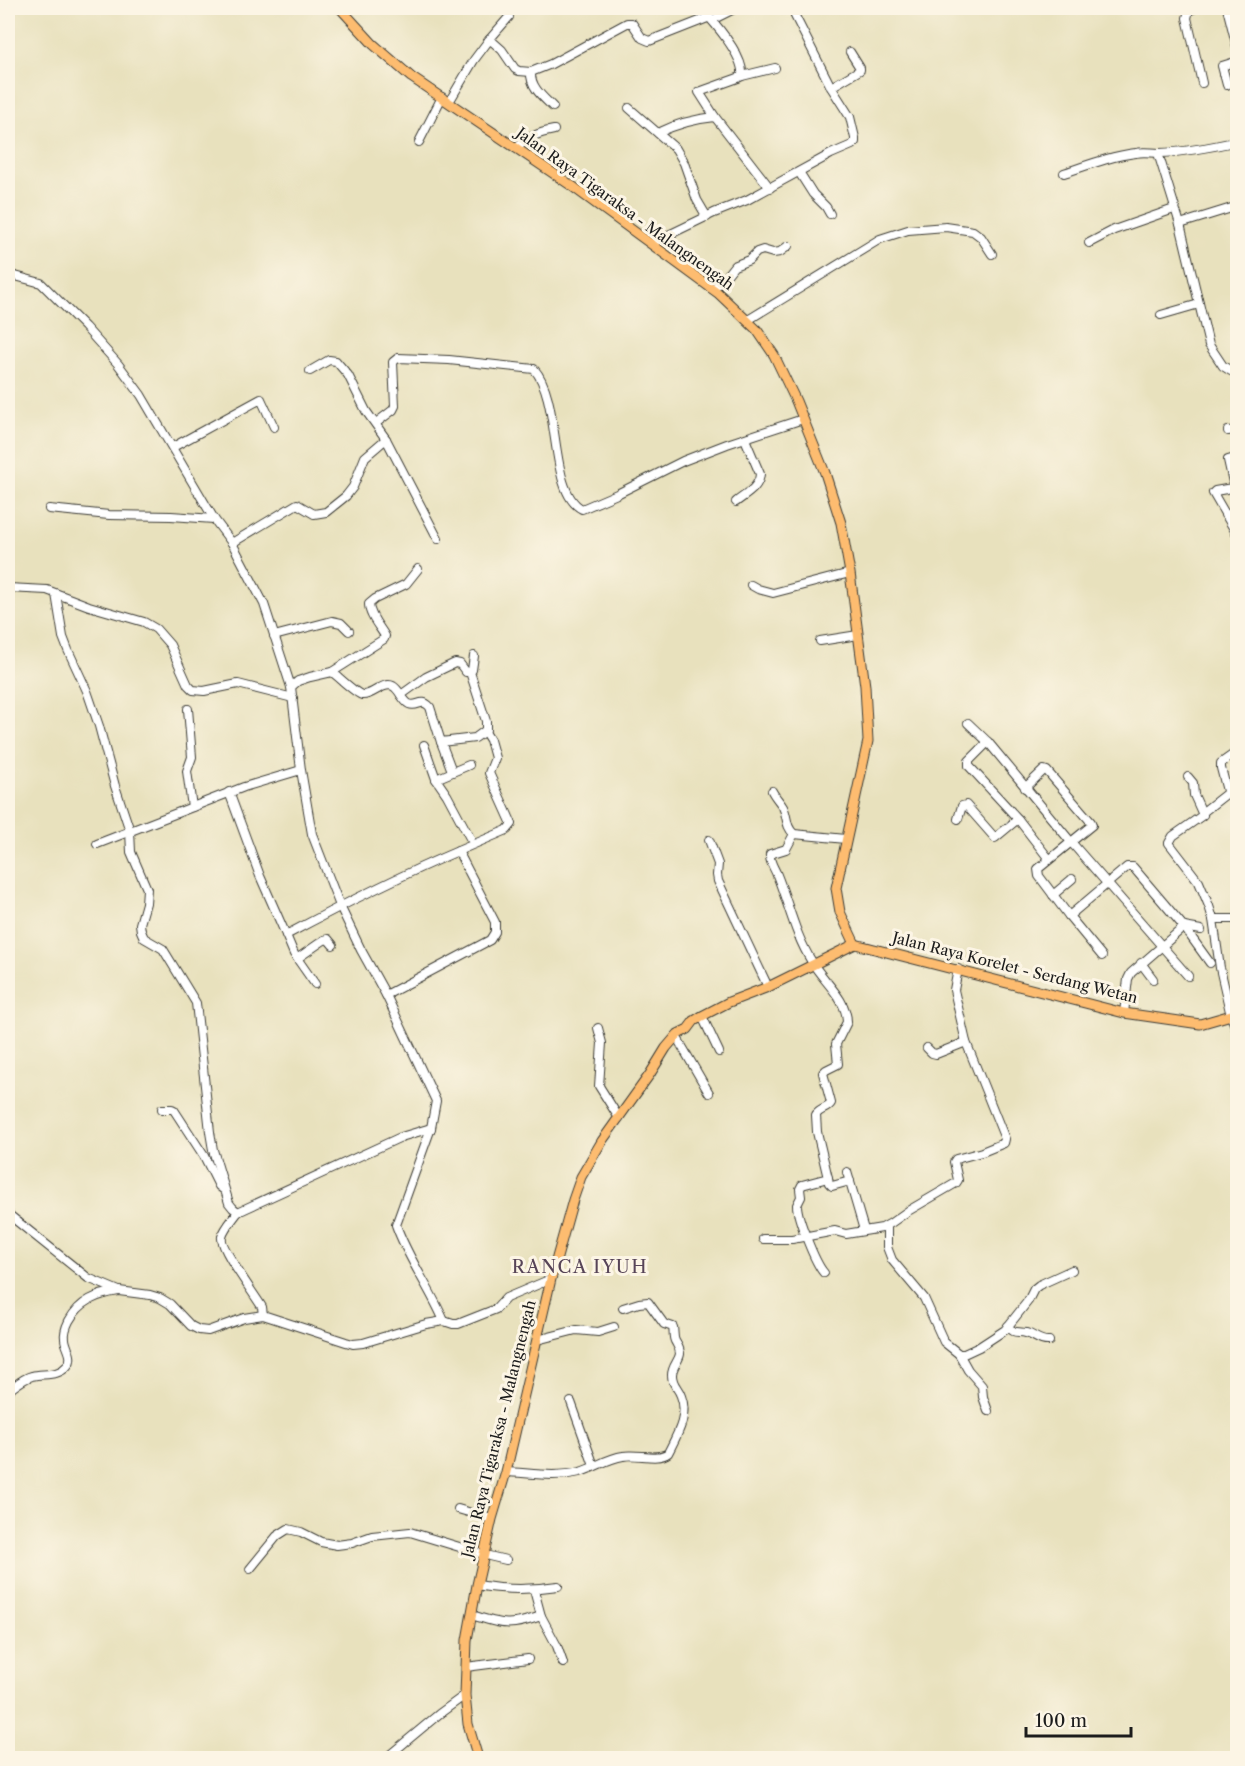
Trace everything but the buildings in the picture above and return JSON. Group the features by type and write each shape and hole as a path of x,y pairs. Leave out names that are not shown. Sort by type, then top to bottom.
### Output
{"main road":[{"name":"Jalan Raya Tigaraksa - Malangnengah","path":"340,8 373,44 411,77 652,243 712,289 757,330 778,361 796,401 825,473 841,523 865,686 868,741 836,888 840,912 855,944 768,987 729,1002 694,1021 688,1029 676,1036 602,1141 581,1178 573,1200 551,1279 506,1472 492,1519 467,1640 465,1695 468,1724 478,1758"},
{"name":"Jalan Raya Korelet - Serdang Wetan","path":"855,944 1124,1013 1200,1024 1234,1015"}],"street":[{"path":"701,8 740,62 742,76"},
{"path":"489,40 502,50 515,69 531,72 551,64 627,23 632,23 642,38 649,41 736,8"},
{"path":"652,243 747,200 855,142 850,117 831,87 795,16 795,8"},
{"path":"1196,8 1189,10 1187,18 1202,83"},
{"path":"1227,8 1238,51"},
{"path":"418,142 474,60 508,17"},
{"path":"831,87 860,70 850,52"},
{"path":"1227,85 1222,66 1238,61"},
{"path":"770,188 714,117 699,92 742,76 774,68"},
{"path":"531,72 530,78 535,87 553,107"},
{"path":"629,108 679,153 697,200 707,217"},
{"path":"658,133 683,122 714,117"},
{"path":"515,148 525,139 554,129"},
{"path":"1065,173 1116,156 1218,146 1238,141"},
{"path":"1158,153 1180,224 1209,345 1227,370 1238,370"},
{"path":"799,172 813,194 830,214"},
{"path":"1180,224 1238,206"},
{"path":"1089,243 1114,230 1174,209"},
{"path":"748,320 880,239 908,230 946,227 973,231 981,237 992,254"},
{"path":"712,289 734,266 753,257 757,252 763,250 773,253 780,252 788,246"},
{"path":"8,274 41,283 118,364 141,395 214,519 232,543 264,604 291,687 301,770 312,834 340,906 386,995 436,1101 431,1128 396,1225 444,1321"},
{"path":"1161,315 1199,304"},
{"path":"376,423 395,406 393,362 398,358 449,360 534,369 547,392 565,486 572,500 582,509 683,461 803,419"},
{"path":"310,371 329,360 336,361 348,375 366,411 386,439 438,539"},
{"path":"173,447 261,399 274,427"},
{"path":"1228,431 1238,430"},
{"path":"232,543 297,504 314,514 326,512 346,496 353,487 365,457 386,439"},
{"path":"736,502 758,485 760,479 745,439"},
{"path":"1238,457 1228,460 1236,487 1213,493 1238,536"},
{"path":"49,509 109,516 214,519"},
{"path":"1225,515 1238,513"},
{"path":"291,687 298,681 332,672 384,639 385,636 372,615 369,603 406,584 418,569"},
{"path":"751,585 758,590 773,593 849,573"},
{"path":"8,588 44,589 89,606 144,622 156,629 170,645 188,686 193,690 204,692 238,684 292,698"},
{"path":"56,594 63,637 87,691 99,726 130,831 131,852 147,889 140,924 141,934 166,952 192,996 198,1011 199,1044 213,1150 231,1206 238,1212"},
{"path":"274,636 333,621 341,623 349,631"},
{"path":"820,641 858,635"},
{"path":"441,742 471,739 485,732 487,727 470,672 474,656"},
{"path":"401,695 426,677 455,663 460,664 466,672 470,672"},
{"path":"332,672 359,694 370,694 387,685 392,685 407,703 428,704 452,771"},
{"path":"188,709 192,757 187,771 192,807"},
{"path":"968,723 988,742 1071,842 1188,976"},
{"path":"286,935 426,864 507,830 512,824 489,773 495,758 485,732"},
{"path":"988,742 969,760 969,766 1018,819 1049,859"},
{"path":"424,745 436,779 470,838"},
{"path":"1238,751 1221,763 1226,794 1203,812 1201,818 1173,836 1169,843 1201,885 1213,919 1220,968 1238,1033"},
{"path":"436,779 469,765"},
{"path":"97,844 229,792 301,770"},
{"path":"1025,788 1044,770 1047,771 1092,825 1037,871 1069,916 1102,956"},
{"path":"1188,777 1193,783 1194,795 1203,812"},
{"path":"772,791 783,806 788,828 794,834 846,839"},
{"path":"229,792 260,876 286,935 297,958 315,984"},
{"path":"958,819 962,806 966,805 995,838 1018,819"},
{"path":"794,834 788,848 769,855 799,938 813,964 845,1009 847,1022 836,1044 838,1064 824,1073 831,1103 816,1115 817,1132 829,1183 832,1185 850,1181"},
{"path":"709,840 718,864 718,881 768,987"},
{"path":"386,995 493,936 495,922 458,851"},
{"path":"1069,916 1127,867 1133,867 1184,927 1210,963"},
{"path":"1053,895 1072,879"},
{"path":"1213,919 1238,919"},
{"path":"1184,927 1201,930"},
{"path":"1124,1013 1128,979 1131,974 1184,927"},
{"path":"297,958 324,940 328,939 333,945"},
{"path":"1141,963 1153,979"},
{"path":"764,1239 807,1236 835,1231 843,1234 887,1226 956,1183 958,1180 954,1162 956,1159 982,1152 1005,1142 966,1042 954,990 958,969"},
{"path":"702,1016 719,1052"},
{"path":"598,1028 602,1043 599,1086 619,1118"},
{"path":"676,1036 709,1093"},
{"path":"927,1048 936,1054 966,1042"},
{"path":"162,1109 174,1110 204,1156 219,1186 225,1190"},
{"path":"263,1315 262,1307 226,1252 222,1241 223,1235 238,1212 401,1137 431,1128"},
{"path":"847,1172 864,1230"},
{"path":"824,1273 818,1265 797,1208 801,1197 800,1187 805,1183 828,1178"},
{"path":"8,1214 88,1278 119,1291"},
{"path":"887,1226 887,1247 892,1260 924,1298 944,1342 959,1354 968,1370 982,1386 988,1410"},
{"path":"959,1354 979,1347 1005,1330 1039,1285 1072,1270"},
{"path":"8,1391 30,1376 58,1372 67,1367 70,1352 64,1337 66,1327 73,1314 90,1298 102,1293 119,1291 160,1298 170,1304 191,1326 199,1330 208,1331 244,1318 263,1315 353,1344 426,1324 444,1321 458,1324 499,1307 506,1298 551,1279"},
{"path":"506,1472 555,1476 578,1472 624,1455 656,1457 666,1455 669,1451 684,1417 681,1395 672,1378 673,1366 680,1355 674,1329 663,1324 648,1302 623,1308"},
{"path":"1008,1326 1016,1333 1028,1334 1039,1340 1049,1341"},
{"path":"537,1340 576,1330 598,1332 614,1327"},
{"path":"571,1402 594,1466"},
{"path":"459,1509 492,1519"},
{"path":"250,1569 277,1536 288,1529 301,1532 321,1542 337,1545 372,1536 410,1532 506,1560"},
{"path":"477,1585 506,1590 521,1588 534,1590 558,1586"},
{"path":"534,1590 541,1616 557,1646 562,1663"},
{"path":"472,1615 506,1625 541,1616"},
{"path":"466,1667 528,1659"},
{"path":"386,1758 465,1695"}],"district":[{"name":"RANCA IYUH","path":"580,1267"}]}
